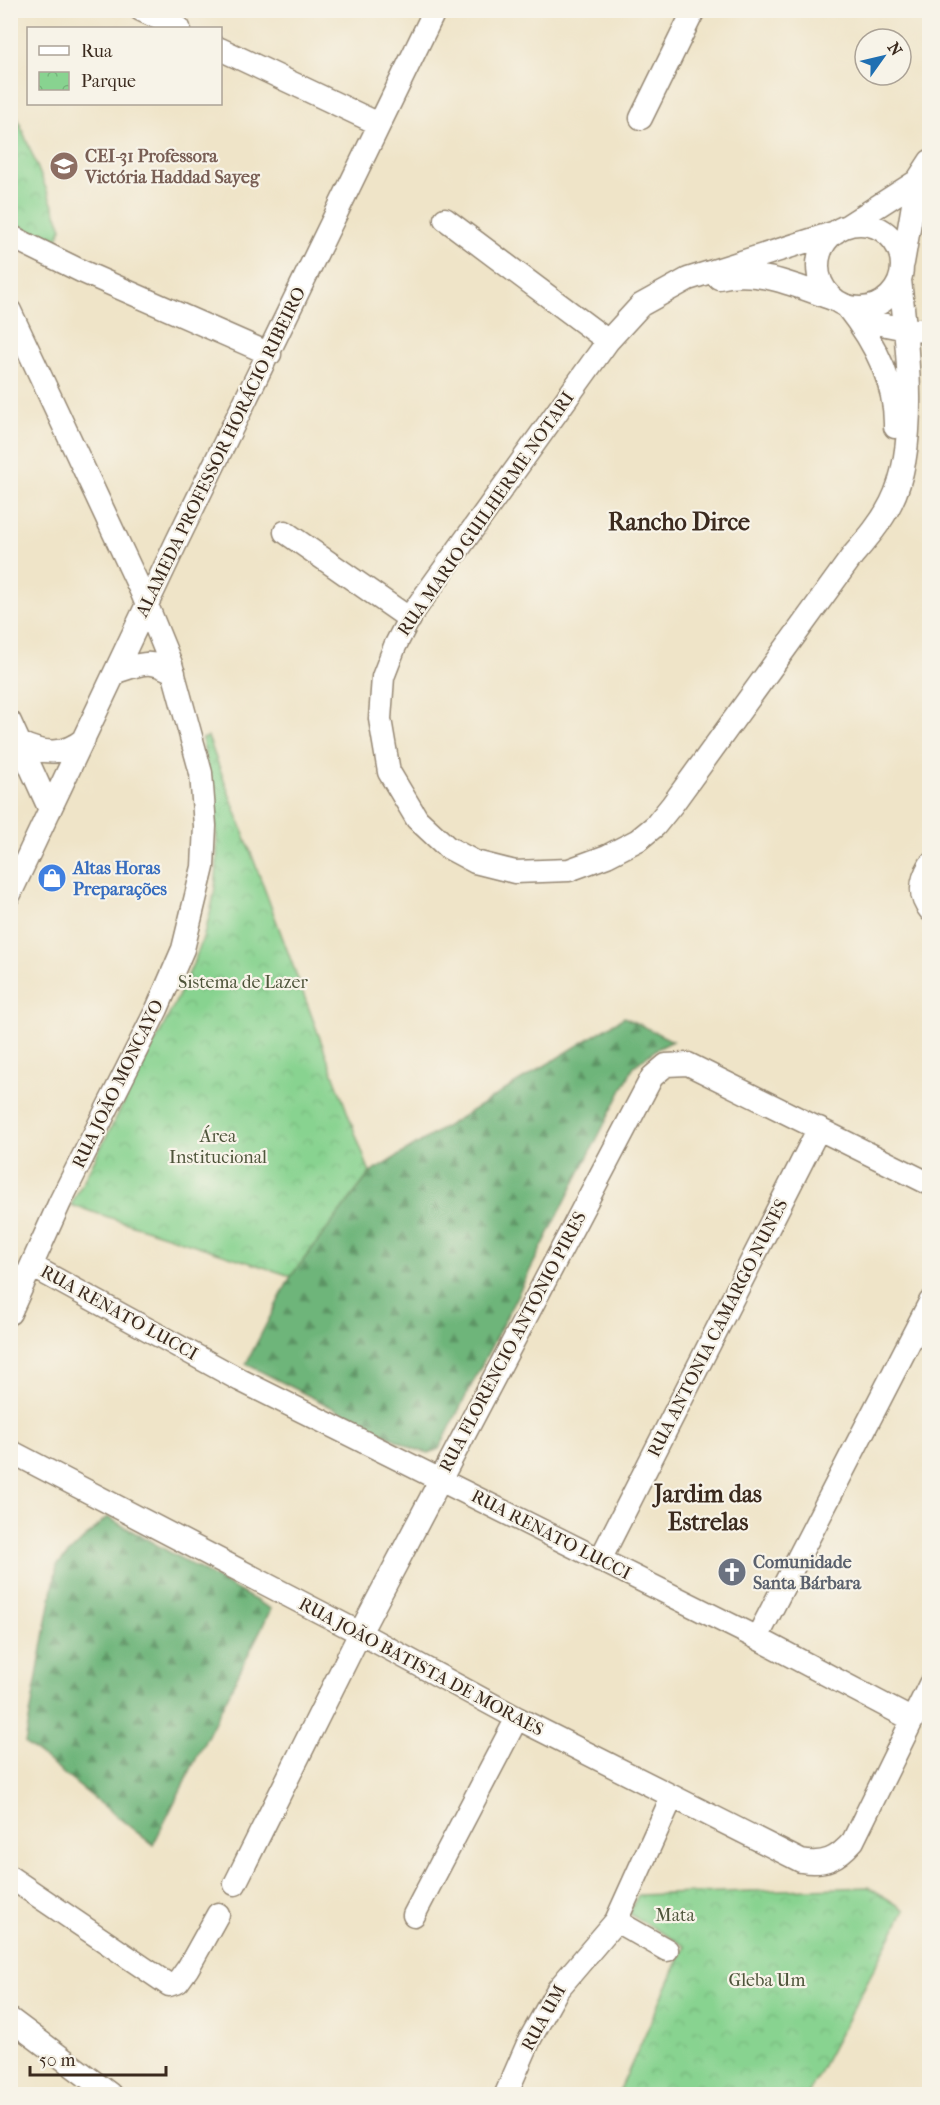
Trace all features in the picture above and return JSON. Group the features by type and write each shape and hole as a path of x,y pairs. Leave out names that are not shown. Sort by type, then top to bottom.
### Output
{"street":[{"path":"141,10 177,27"},
{"name":"ALAMEDA PROFESSOR HORÁCIO RIBEIRO","path":"10,894 435,10"},
{"path":"641,118 694,10"},
{"path":"222,50 379,124"},
{"name":"RUA MARIO GUILHERME NOTARI","path":"641,305 690,286 729,276 764,277 847,309 879,304 892,293 901,273 917,181 930,161"},
{"name":"RUA MARIO GUILHERME NOTARI","path":"852,555 873,518 889,477 894,448 895,417 892,396 880,359 847,309 829,294 819,273 819,262 822,250 840,230 917,181"},
{"path":"445,219 608,341"},
{"name":"RUA MARIO GUILHERME NOTARI","path":"856,225 870,225 883,231 900,253 901,273 908,393 906,454 902,475 891,503 876,528 852,555 679,796 655,826 638,840 608,856 569,870 515,872 475,862 447,848 417,819 389,772 380,719 383,677 395,646 410,619 608,341 641,305 688,279 856,225"},
{"path":"10,236 81,272 270,354"},
{"path":"847,309 906,329 930,331"},
{"name":"RUA JOÃO MONCAYO","path":"10,311 156,624 174,673 201,772 205,826 203,867 183,949 157,1009 60,1202 10,1312"},
{"path":"285,532 410,619"},
{"path":"116,672 149,663 160,664 174,673"},
{"path":"10,722 50,810"},
{"path":"20,743 33,749 62,751 72,748 84,739"},
{"path":"926,901 922,879 930,865"},
{"name":"RUA FLORENCIO ANTONIO PIRES","path":"235,1884 360,1633 651,1077 666,1065 688,1064 930,1184"},
{"name":"RUA ANTONIA CAMARGO NUNES","path":"600,1560 819,1128"},
{"name":"RUA RENATO LUCCI","path":"32,1266 240,1380 757,1638 911,1719"},
{"path":"757,1638 930,1302"},
{"name":"RUA JOÃO BATISTA DE MORAES","path":"10,1451 360,1633 517,1718 801,1861 824,1863 837,1857 853,1841 911,1719"},
{"path":"911,1719 930,1684"},
{"path":"414,1916 517,1718"},
{"name":"RUA UM","path":"506,2094 530,2039 558,1989 616,1921 672,1797"},
{"path":"12,1879 169,1985 178,1982 188,1968 218,1914"},
{"path":"616,1921 667,1950"},
{"path":"10,2019 110,2094"}],"green space":[{"path":"11,102 62,228 55,244 11,221"},
{"name":"Área Institucional","path":"208,737 370,1173 291,1276 71,1205 182,988 203,939 215,888 217,861 216,830 202,739"},
{"path":"624,1017 673,1041 657,1049 634,1066 439,1449 429,1453 414,1449 246,1364 291,1276 370,1173"},
{"path":"107,1517 271,1609 153,1845 25,1743 57,1565"},
{"name":"Gleba Um","path":"869,1887 905,1910 808,2094 618,2094 685,1946 629,1914 638,1895"}],"place":[{"name":"CEI-31 Professora Victória Haddad Sayeg","path":"64,166"},
{"name":"Altas Horas Preparações","path":"52,878"},
{"name":"Comunidade Santa Bárbara","path":"732,1572"}],"district":[{"name":"Rancho Dirce","path":"679,522"},
{"name":"Jardim das Estrelas","path":"708,1508"}],"park label":[{"name":"Sistema de Lazer","path":"243,982"},
{"name":"Mata","path":"675,1915"}]}
